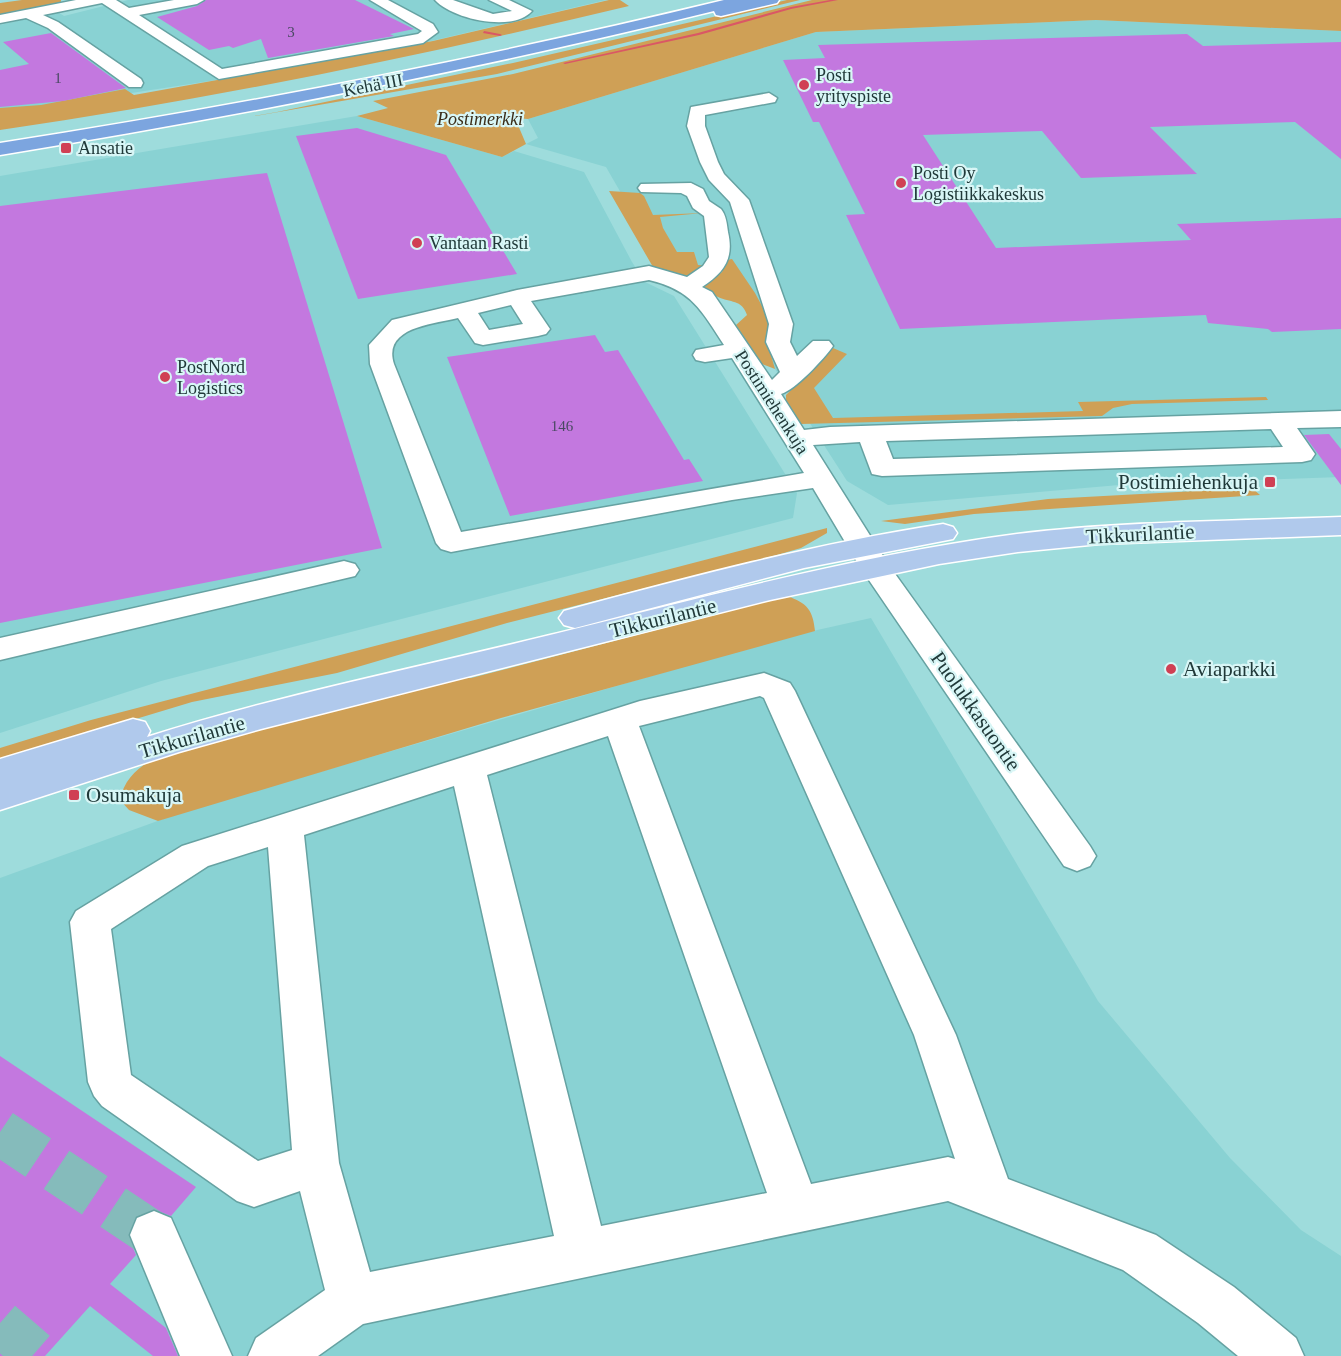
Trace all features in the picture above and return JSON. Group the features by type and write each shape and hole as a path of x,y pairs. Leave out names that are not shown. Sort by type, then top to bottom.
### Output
{"highway":[{"name":"Kehä III","path":"0,149 316,97 591,30 690,0"},
{"name":"Kehä III","path":"0,135 295,87 742,0"},
{"path":"591,30 680,21 772,0"},
{"path":"591,30 624,13"}],"main road":[{"name":"Tikkurilantie","path":"0,797 170,742 868,556 1035,520 1187,508 1341,503"},
{"name":"Tikkurilantie","path":"0,772 186,715 365,673 779,563 1100,536 1341,526"}],"street":[{"path":"0,19 70,2 98,0"},
{"path":"106,0 219,74 441,34"},
{"path":"127,13 197,0"},
{"path":"377,0 428,27 430,32 423,38"},
{"path":"437,4 484,19 501,19 525,11 496,0"},
{"path":"511,6 538,0"},
{"path":"437,4 461,27"},
{"path":"27,13 53,25 135,83"},
{"path":"768,98 697,111 696,126 716,176 739,200 781,324 778,342 794,375"},
{"path":"648,197 684,187 696,193 700,204 714,213 721,243 715,270 688,286"},
{"name":"Postimiehenkuja","path":"517,297 632,276 666,277 688,286 710,304 797,439 868,556"},
{"path":"464,309 483,338 538,329 517,297 464,309 400,325 385,337 378,348 379,361 386,371 451,543 732,492 820,479"},
{"path":"769,395 794,375 821,346"},
{"path":"705,355 739,351"},
{"path":"797,439 830,435 1341,419"},
{"path":"871,435 882,468 1302,454 1288,420"},
{"path":"1093,426 1113,460"},
{"name":"Puolukkasuontie","path":"868,556 1077,856"},
{"path":"0,649 345,570"},
{"path":"316,1163 254,1185 118,1092 111,1083 90,922 195,856 618,719 764,684 778,691 935,1035 990,1195"},
{"path":"618,719 797,1210"},
{"path":"468,768 583,1254"},
{"path":"285,827 316,1163 353,1302"},
{"path":"274,1356 353,1302 948,1179 1139,1252 1216,1305 1278,1356"},
{"path":"154,1235 206,1356"}],"shaded area":[{"path":"128,0 606,0 431,41 256,74 0,113 0,25 58,12 64,16"},
{"path":"1096,20 1341,31 1341,477 1119,485 888,505 847,481 746,324 758,320 745,300 659,259 606,167 526,144 538,138 528,119 816,32"},
{"path":"357,116 502,157 514,151 584,172 645,282 674,296 797,493 793,518 161,681 0,733 0,176"},
{"path":"871,618 1098,1001 1230,1158 1301,1230 1341,1256 1341,1356 0,1356 0,878 188,810 786,637"}],"green space":[{"path":"22,0 61,1 60,4 0,15 0,3"},
{"path":"609,0 620,0 629,6 316,75 159,105 0,130 0,108 41,105 125,89 134,95 433,41"},
{"path":"787,0 800,0 497,74 76,147 277,112 513,63"},
{"name":"Postimerkki","path":"812,0 1341,0 1341,31 1096,20 816,32 528,119 515,118 526,144 502,157 357,116 388,108 373,101 513,74"},
{"path":"609,191 640,193 644,196 653,215 703,213 660,217 663,228 677,252 694,252 698,265 709,266 703,272 689,276 653,267"},
{"path":"732,259 769,319 766,338 775,369 762,364 736,325 747,315 742,306 718,297 700,286 722,272 727,260"},
{"path":"833,348 847,354 814,388 833,418 1083,411 1078,402 1266,397 1268,400 1132,404 1113,408 1102,416 801,424 786,402 786,395"},
{"path":"1252,488 1260,495 974,514 905,524 881,521 1048,499"},
{"path":"827,528 827,533 801,548 777,555 507,623 337,673 192,702 0,760 0,748 91,720"},
{"path":"787,596 800,601 808,608 813,618 815,631 501,718 158,821 129,810 120,800 123,789 135,772 151,760 181,746 447,678 471,678"}],"building":[{"path":"206,0 355,0 414,29 390,34 394,36 268,58 261,39 233,48 229,46 209,50 157,17 197,6"},
{"path":"51,33 126,88 63,101 0,107 0,70 29,64 3,42"},
{"name":"Posti Oy Logistiikkakeskus","path":"1187,34 1203,46 1341,42 1341,159 1295,122 1150,127 1197,174 1081,178 1042,131 923,135 996,248 1191,240 1177,224 1341,218 1341,329 1272,332 1268,329 1208,323 1206,315 900,329 846,215 865,214 819,122 813,122 783,60 825,58 818,45"},
{"name":"Vantaan Rasti","path":"357,128 446,155 517,274 358,299 296,136"},
{"name":"PostNord Logistics","path":"267,173 382,548 0,623 0,206"},
{"path":"595,335 605,352 618,350 684,460 689,459 703,481 510,516 447,357"},
{"path":"1329,434 1341,449 1341,485 1304,435"},
{"path":"0,1056 196,1187 171,1216 153,1209 135,1217 128,1236 136,1255 110,1284 166,1328 178,1356 153,1356 90,1306 45,1356 0,1356"}],"waterway":[{"path":"565,63 699,34 791,8 836,0"},
{"path":"484,32 500,35"}],"tunnel":[{"path":"0,1132 154,1235"},
{"path":"0,1323 38,1356"}],"place":[{"name":"Posti yrityspiste","path":"804,85"},
{"name":"Ansatie","path":"66,148"},
{"name":"Posti Oy Logistiikkakeskus","path":"901,183"},
{"name":"Vantaan Rasti","path":"417,243"},
{"name":"PostNord Logistics","path":"165,377"},
{"name":"Postimiehenkuja","path":"1270,482"},
{"name":"Aviaparkki","path":"1171,669"},
{"name":"Osumakuja","path":"74,795"}]}
